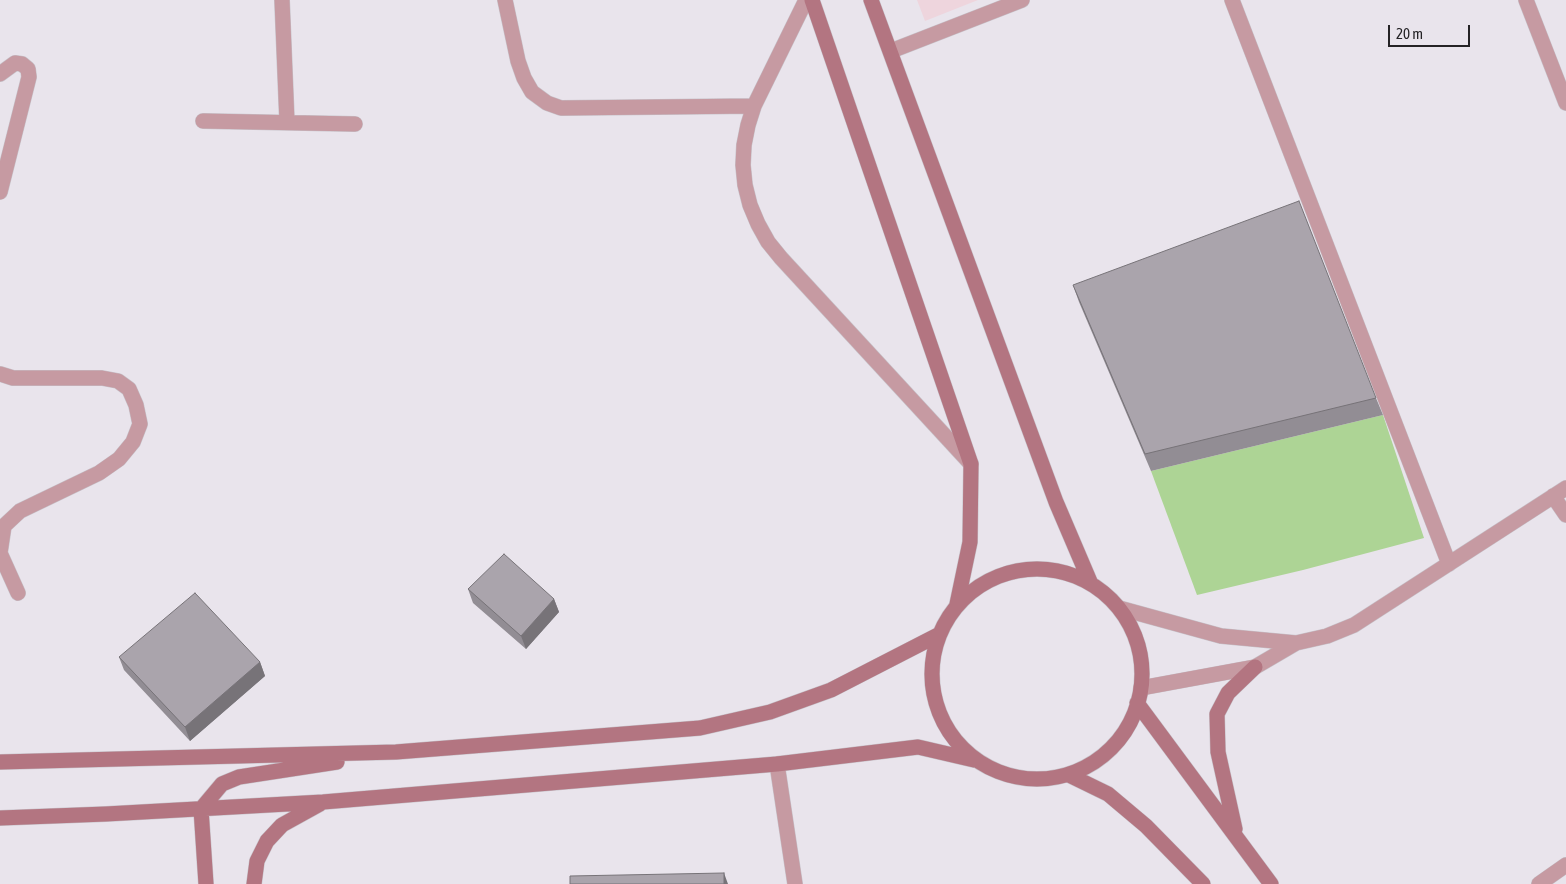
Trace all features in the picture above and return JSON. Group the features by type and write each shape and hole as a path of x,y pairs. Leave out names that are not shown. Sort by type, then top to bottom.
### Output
{"street":[{"path":"282,0 287,122"},
{"path":"505,0 518,61 524,78 532,92 547,102 561,108 754,106"},
{"path":"806,0 754,106 748,125 744,145 744,172 750,205 768,242 781,258 971,464"},
{"path":"812,0 971,464 970,542 957,604"},
{"path":"871,0 1056,502 1091,584"},
{"path":"891,51 1022,0"},
{"path":"1232,0 1449,564"},
{"path":"1526,0 1566,103"},
{"path":"0,74 15,63 22,64 28,69 29,77 0,192"},
{"path":"203,121 355,124"},
{"path":"0,374 12,378 102,378 118,382 129,389 136,404 140,424 133,442 119,459 98,472 20,511 4,526 0,553 18,593"},
{"path":"1236,836 1218,752 1217,714 1228,693 1254,667 1296,643 1327,636 1354,625 1566,488"},
{"path":"1553,496 1566,515"},
{"path":"0,818 323,802 777,764 918,748 974,760 1004,775 1036,780 1069,775 1096,763 1117,744 1132,719 1139,696 1141,662 1134,634 1119,608 1091,584 1057,571 1020,570 986,581 957,604 946,618 938,635 931,669 935,703 950,735 974,760"},
{"path":"1119,608 1221,636 1296,643"},
{"path":"0,762 396,752 700,728 770,712 831,690 938,635"},
{"path":"1139,696 1254,667"},
{"path":"1139,696 1271,884"},
{"path":"206,884 201,809 222,784 239,777 396,752"},
{"path":"777,764 795,884"},
{"path":"1069,775 1108,794 1146,826 1203,884"},
{"path":"254,884 257,861 267,841 282,825 323,802"},
{"path":"1539,884 1566,866"}],"shaded area":[{"path":"917,0 978,0 925,21"}],"green space":[{"path":"1383,415 1424,538 1303,570 1197,595 1151,471"}],"building":[{"path":"1299,201 1376,398 1145,454 1073,285"},
{"path":"504,554 554,599 521,636 468,589"},
{"path":"195,593 260,662 185,727 119,657"},
{"path":"724,873 724,884 570,884 570,876"}]}
